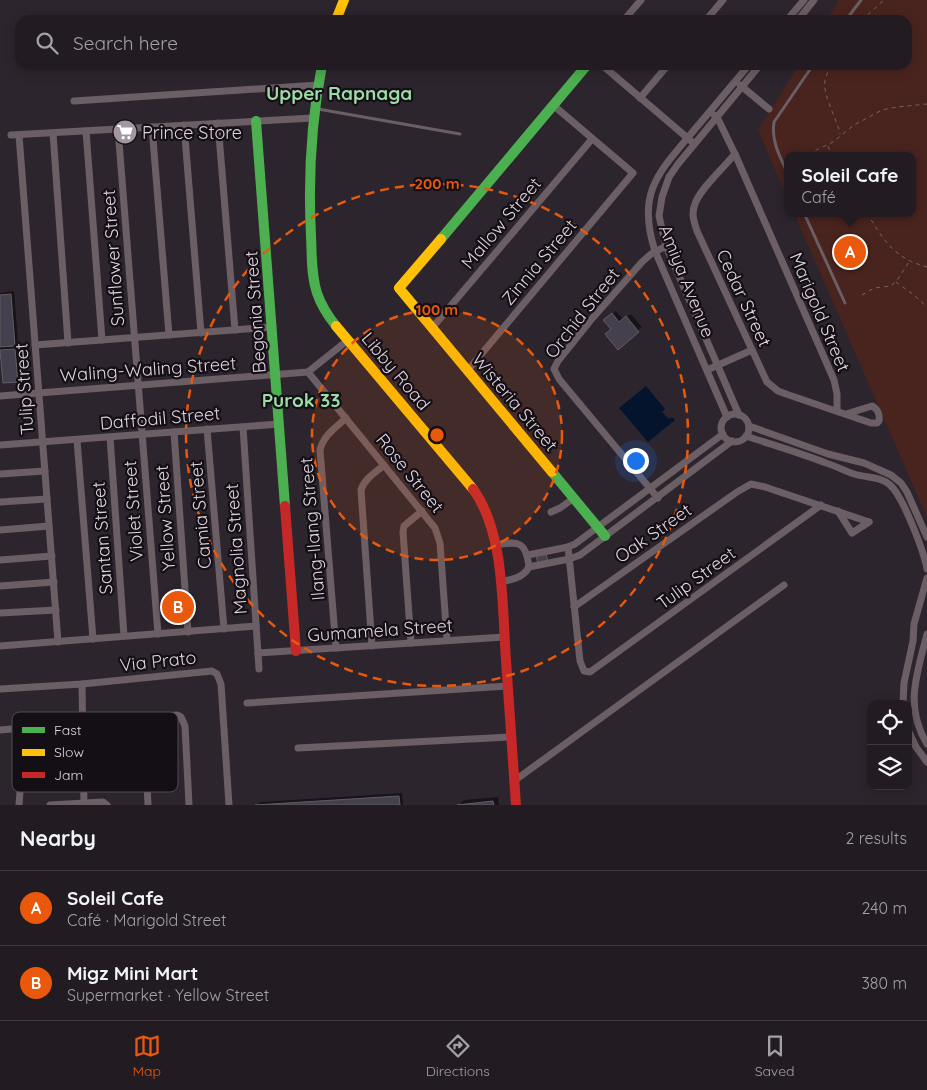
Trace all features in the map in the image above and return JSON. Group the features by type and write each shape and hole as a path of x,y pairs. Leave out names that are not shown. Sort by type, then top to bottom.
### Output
{"street":[{"path":"338,15 344,0"},
{"path":"628,15 641,0"},
{"path":"710,15 723,0"},
{"path":"791,15 804,0"},
{"path":"802,15 814,0"},
{"name":"Libby Road","path":"321,70 309,158 309,213 313,276 316,291 323,307 348,340 464,478 477,495 486,513 495,545 500,582 516,805"},
{"path":"583,70 553,105 592,138"},
{"path":"608,70 694,144"},
{"path":"640,98 664,70"},
{"name":"Amiya Avenue","path":"727,417 655,251 647,213 655,180 664,165 745,70"},
{"name":"Amiya Avenue","path":"739,415 666,246 659,216 662,196 673,171 756,70"},
{"path":"736,81 769,109"},
{"path":"74,101 318,85"},
{"name":"Wisteria Street","path":"553,105 399,288 605,536"},
{"path":"710,112 717,118"},
{"path":"68,343 53,133 256,121 314,113"},
{"name":"Marigold Street","path":"717,118 735,154 834,380 837,394 837,410"},
{"name":"Begonia Street","path":"256,121 296,651"},
{"path":"218,123 235,330"},
{"path":"184,125 201,333"},
{"path":"152,127 168,335"},
{"name":"Sunflower Street","path":"118,129 138,385"},
{"path":"86,131 102,340"},
{"name":"Tulip Street","path":"53,133 15,135 35,345 58,642"},
{"name":"Zinnia Street","path":"468,370 633,173 592,138"},
{"name":"Mallow Street","path":"432,328 592,138"},
{"name":"Cedar Street","path":"735,154 699,196 694,205 693,217 697,231 763,375 772,386 786,394 846,414"},
{"name":"Orchid Street","path":"658,498 551,369 612,295 646,258 666,246"},
{"path":"35,345 273,327"},
{"path":"308,372 348,340"},
{"path":"707,370 752,350"},
{"name":"Waling-Waling Street","path":"0,396 308,372"},
{"name":"Rose Street","path":"308,372 434,528 440,543 447,640"},
{"name":"Violet Street","path":"138,385 158,634"},
{"path":"733,414 739,415 745,418 749,426 746,436 740,441 732,441 723,434 722,423 733,414"},
{"name":"Ilang-Ilang Street","path":"336,648 320,450 326,436 346,418"},
{"name":"Daffodil Street","path":"0,446 279,424"},
{"name":"Magnolia Street","path":"243,426 259,670"},
{"path":"749,426 834,456 864,462 886,472 897,480 907,492 927,537"},
{"name":"Camia Street","path":"208,429 224,629"},
{"name":"Yellow Street","path":"174,432 188,632"},
{"path":"528,555 568,547 598,527 723,434"},
{"path":"746,436 831,464 857,475 881,480 891,486 898,496 923,553 927,569"},
{"name":"Santan Street","path":"110,437 124,636"},
{"path":"77,440 93,639"},
{"path":"529,567 570,560 580,555 732,441"},
{"path":"831,464 834,456"},
{"path":"372,646 361,490 362,485 384,465"},
{"path":"0,474 45,471"},
{"path":"891,486 897,480"},
{"name":"Oak Street","path":"574,607 751,484 766,487 821,506"},
{"path":"551,512 574,498"},
{"path":"0,502 47,499"},
{"path":"821,506 838,511"},
{"name":"Tulip Street","path":"574,607 582,669 587,672 596,670 821,506"},
{"path":"411,643 402,532 404,526 422,511"},
{"path":"0,530 49,526"},
{"path":"495,545 515,543 523,547 528,555 529,567 525,573 516,578 500,582"},
{"path":"568,547 574,607"},
{"path":"0,560 52,556"},
{"path":"0,586 54,582"},
{"path":"903,700 904,684 916,615 927,582"},
{"path":"514,781 784,585"},
{"path":"0,613 56,610"},
{"path":"0,646 256,626"},
{"path":"927,634 924,657 915,684 914,702 918,724 927,744"},
{"name":"Gumamela Street","path":"258,654 504,637"},
{"path":"910,654 924,657"},
{"name":"Via Prato","path":"0,689 82,684 207,670 217,674 221,684 229,805"},
{"path":"82,684 82,712"},
{"path":"247,703 507,686"},
{"path":"178,716 184,726 189,805"},
{"path":"298,748 511,736"},
{"path":"912,738 927,762"},
{"path":"19,805 20,792"},
{"path":"147,792 148,805"},
{"path":"50,805 104,802 107,805"}],"lane":[{"path":"850,15 861,0"},
{"path":"784,165 774,141 774,122 810,70"},
{"path":"314,113 460,134"},
{"path":"806,217 845,303"}],"path":[{"path":"868,15 884,0"},
{"path":"830,70 825,80 825,90 838,124 840,135"},
{"path":"812,152 828,145 867,117 882,110 897,106 927,104"},
{"path":"828,145 831,152"},
{"path":"870,217 886,243 898,254 909,262 927,267"},
{"path":"862,295 874,288 886,288 896,282 909,262"},
{"path":"896,282 905,287 927,307"}],"shaded area":[{"path":"839,0 927,0 927,517 796,217 916,217 916,152 784,152 784,190 758,130 796,70 912,70 912,15 830,15"}],"water":[{"path":"646,386 665,409 662,412 669,419 672,417 675,420 648,442 619,408"}],"building":[{"path":"11,294 15,346 0,347 0,295"},
{"path":"612,313 619,322 626,316 639,332 618,350 605,334 611,329 603,320"},
{"path":"15,349 18,382 3,383 0,350"},
{"path":"546,553 548,562 538,564 536,555"},
{"path":"399,796 400,805 255,805"},
{"path":"493,801 494,805 457,805"}],"traffic: fast":[{"path":"321,70 311,150 310,214 312,265 315,286 319,297 336,326"},
{"path":"441,239 583,70"},
{"path":"256,121 285,506"},
{"path":"552,472 605,536"}],"traffic: slow":[{"path":"338,15 344,0"},
{"path":"441,239 399,288 552,472"},
{"path":"336,326 473,489"}],"traffic: jam":[{"path":"473,489 491,527 500,571 516,805"},
{"path":"285,506 296,651"}],"place":[{"name":"Prince Store","path":"125,132"},
{"name":"Soleil Cafe","path":"850,252"},
{"name":"Migz Mini Mart","path":"178,607"}],"district":[{"name":"Upper Rapnaga","path":"339,93"},
{"name":"Purok 33","path":"301,400"}]}
